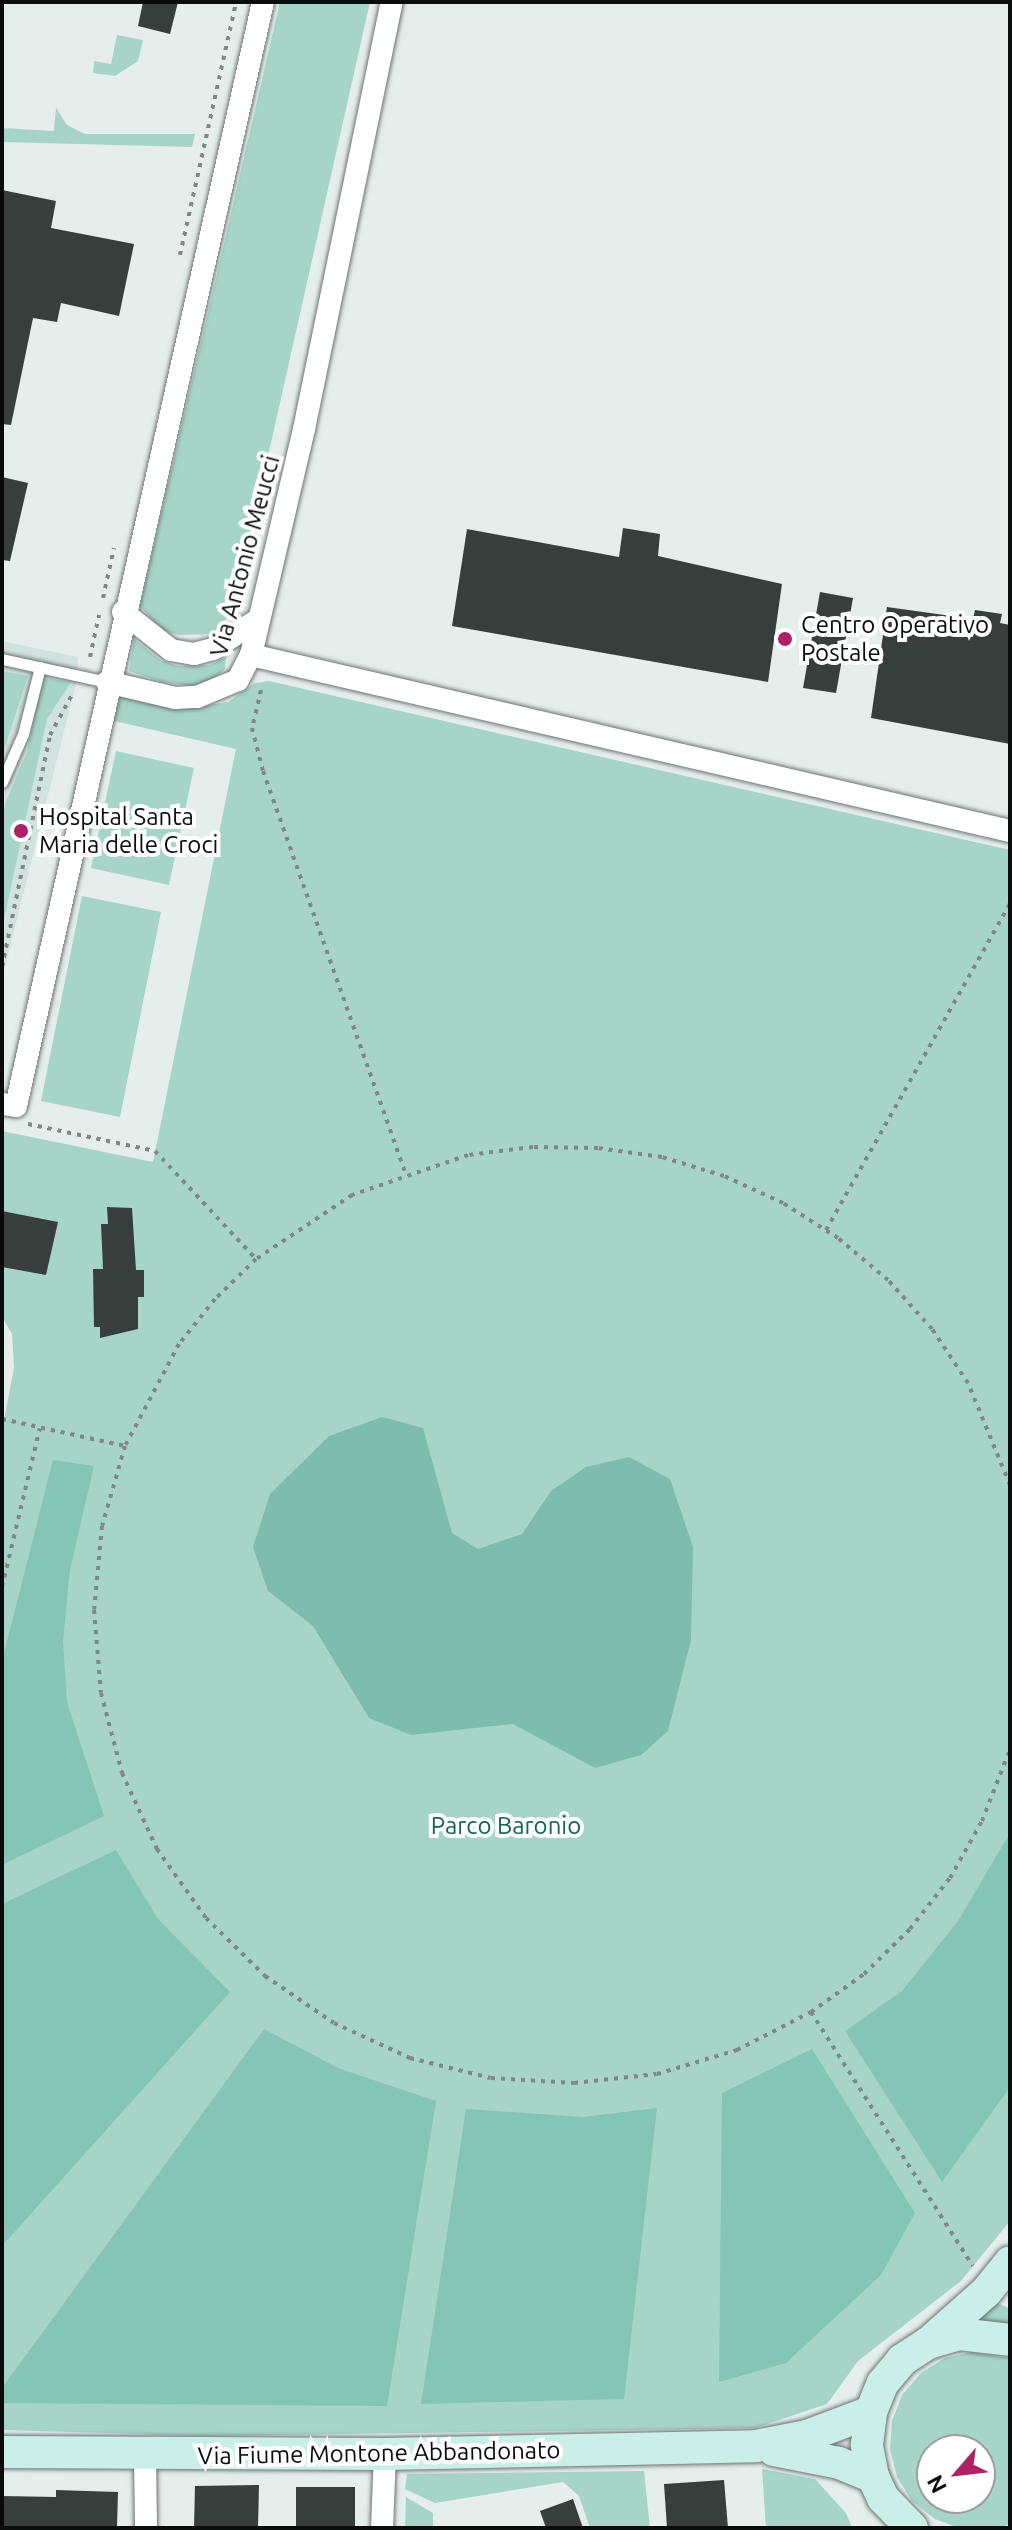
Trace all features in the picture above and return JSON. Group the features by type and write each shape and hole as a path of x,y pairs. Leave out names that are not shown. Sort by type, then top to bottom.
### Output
{"street":[{"path":"2,1104 16,1106 107,682 263,2"},
{"name":"Via Antonio Meucci","path":"107,682 175,698 197,697 238,680 251,655 304,429 392,2"},
{"path":"123,612 171,650 194,654 213,649 259,619"},
{"path":"251,655 1010,831"},
{"path":"903,2524 873,2477 867,2445 871,2412 883,2383 902,2360 928,2343 986,2292 1010,2262"},
{"path":"928,2343 959,2334 1010,2340"},
{"name":"Via Fiume Montone Abbandonato","path":"2,2452 385,2454 756,2446 807,2436 871,2412"},
{"name":"Via Fiume Montone Abbandonato","path":"756,2446 839,2463 873,2477"},
{"path":"382,2528 385,2454"},
{"path":"145,2455 146,2528"}],"lane":[{"path":"2,659 107,682"},
{"path":"2,782 23,734 40,667"}],"path":[{"path":"177,270 236,2"},
{"path":"2,967 50,735 73,695 80,663 89,662 115,543"},
{"path":"263,683 252,728 263,771 405,1173"},
{"path":"826,1230 1010,904"},
{"path":"17,1122 155,1151 256,1259"},
{"path":"1010,1485 973,1395 932,1329 888,1280 826,1230 724,1176 662,1157 598,1148 533,1147 468,1155 405,1173 352,1195 256,1259 179,1344 125,1446 102,1526 94,1610 101,1693 122,1773 157,1849 206,1918 265,1976 334,2023 410,2058 505,2079 574,2083 657,2074 737,2050 811,2012 864,1974 910,1929 950,1878 982,1821 1010,1749"},
{"path":"2,1419 125,1446"},
{"path":"2,1587 40,1428"},
{"path":"811,2012 976,2271"}],"shaded area":[{"name":"Hospital Santa Maria delle Croci","path":"2,641 78,657 76,683 2,979"},
{"path":"382,1417 423,1428 452,1533 478,1549 522,1534 551,1491 586,1467 629,1457 670,1479 693,1547 691,1640 668,1731 641,1755 595,1768 513,1724 411,1735 369,1718 313,1626 268,1591 253,1547 270,1494 329,1436"},
{"path":"53,1460 94,1466 70,1570 63,1641 67,1702 104,1816 2,1865 2,1661"},
{"path":"1010,1833 1010,2087 942,2182 845,2031 902,1991 958,1921"},
{"path":"116,1850 158,1919 230,1992 2,2246 2,1904"},
{"path":"264,2029 338,2068 436,2101 387,2406 2,2403 2,2388"},
{"path":"812,2049 915,2213 881,2275 786,2363 719,2382 722,2093"},
{"path":"657,2108 624,2399 421,2404 466,2109 583,2117"}],"green space":[{"path":"280,2 370,2 233,612 213,634 179,635 162,631 140,606"},
{"path":"117,35 143,40 138,61 115,76 93,73 94,61 111,64"},
{"path":"56,108 67,125 85,134 195,134 192,147 2,142 2,128 54,131"},
{"path":"134,639 162,661 179,666 210,665 226,657 225,669 211,681 194,686 162,682 129,671"},
{"path":"2,671 28,676 2,756"},
{"path":"43,678 71,682 47,719 2,929 2,811 27,752"},
{"name":"Parco Baronio","path":"269,681 1010,850 1010,2221 961,2281 858,2361 827,2404 755,2428 211,2436 2,2430 2,1430 14,1368 12,1334 2,1317 2,1131 153,1162 236,749 110,720 116,696 180,708 203,706 228,702 255,683"},
{"path":"116,751 194,768 169,885 91,868"},
{"path":"82,896 161,912 120,1117 41,1101"},
{"path":"989,2299 1010,2309 1010,2327 963,2323"},
{"path":"972,2352 1010,2358 1010,2524 998,2528 959,2528 929,2514 996,2514 996,2434 916,2434 916,2504 897,2477 890,2449 892,2421 902,2395 921,2373 945,2358"},
{"path":"762,2469 815,2479 846,2513 852,2528 766,2528"},
{"path":"644,2471 650,2528 590,2528 579,2496 563,2482 435,2503 405,2489 407,2474"},
{"path":"406,2497 433,2513 433,2528 405,2528"}],"building":[{"path":"143,2 178,2 170,34 138,26"},
{"path":"2,190 56,201 51,228 134,244 119,316 61,303 57,322 33,318 11,425 2,424"},
{"path":"2,477 28,483 10,561 2,560"},
{"path":"623,528 660,534 658,556 782,584 768,682 452,626 467,529 619,557"},
{"path":"820,592 853,598 836,693 803,688"},
{"path":"887,607 973,619 975,610 1002,614 1000,623 1010,625 1010,744 871,718"},
{"path":"107,1207 132,1208 136,1270 144,1270 144,1297 138,1297 138,1329 100,1338 100,1327 94,1327 93,1269 103,1269 101,1224 108,1224"},
{"path":"2,1211 58,1222 46,1275 2,1267"},
{"path":"724,2480 728,2528 667,2528 664,2484"},
{"path":"259,2485 258,2528 194,2528 195,2486"},
{"path":"296,2487 355,2487 355,2528 296,2528"},
{"path":"56,2490 118,2492 117,2528 2,2528 2,2496 56,2497"},
{"path":"573,2499 583,2528 546,2528 540,2511"}],"place":[{"name":"Centro Operativo Postale","path":"785,639"},
{"name":"Hospital Santa Maria delle Croci","path":"21,831"}]}
